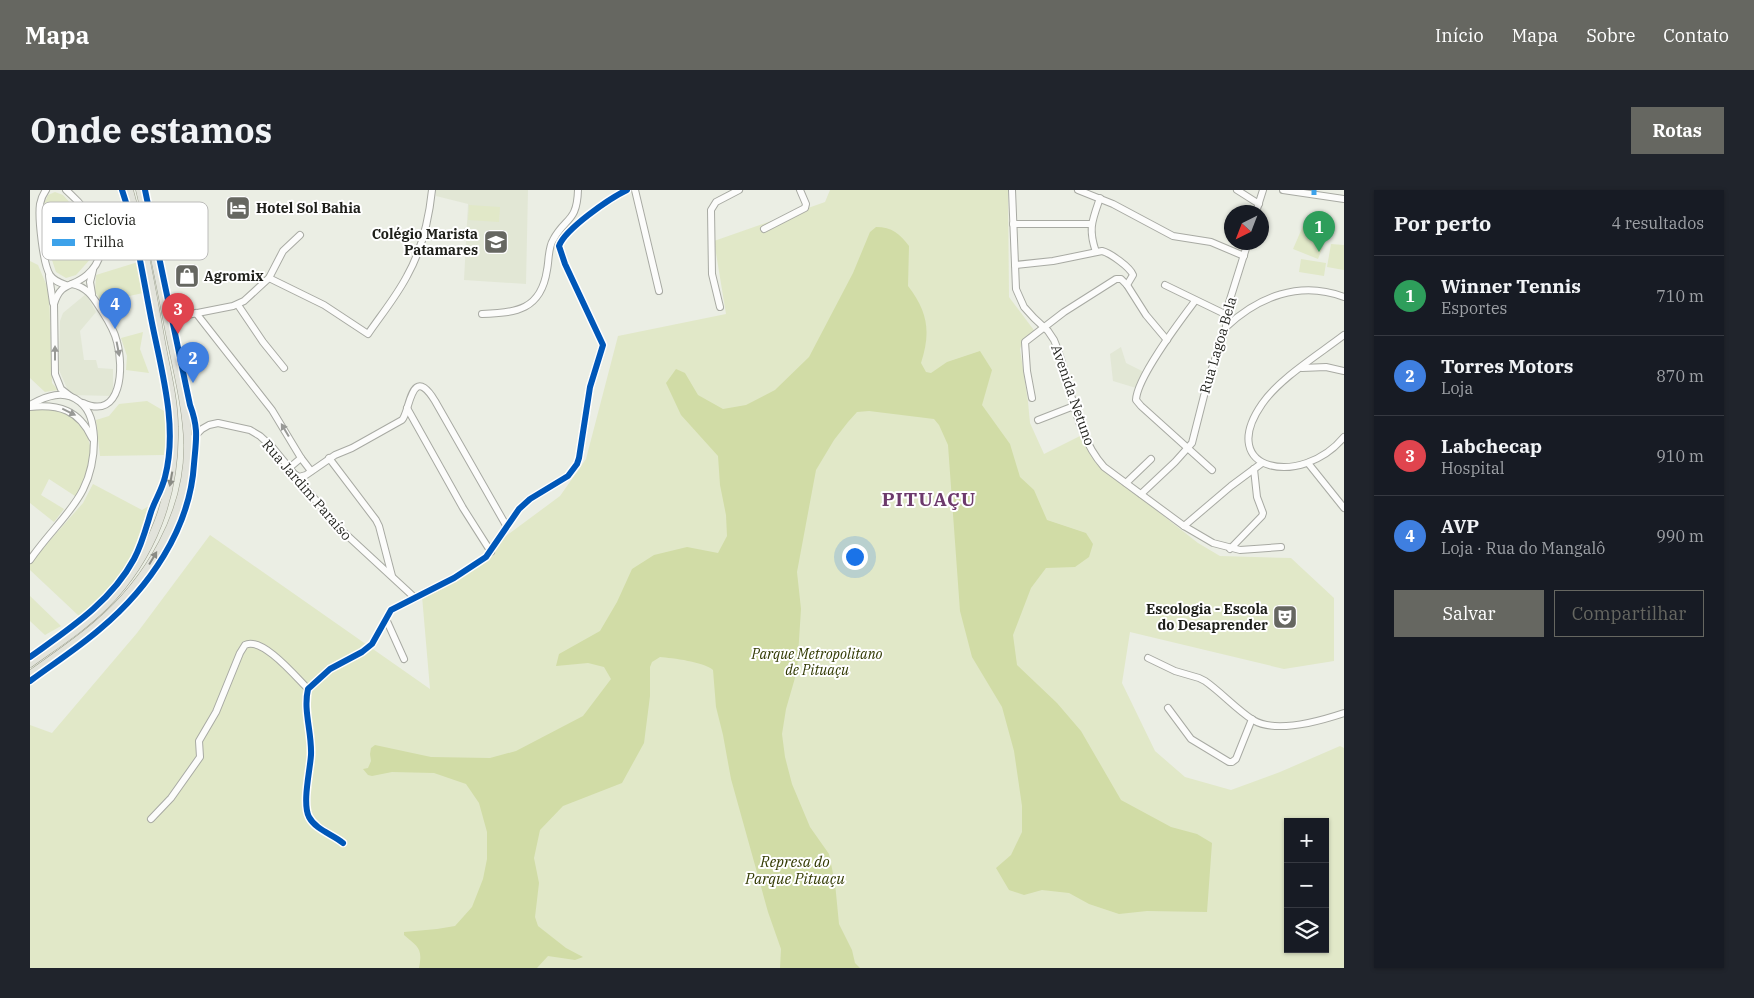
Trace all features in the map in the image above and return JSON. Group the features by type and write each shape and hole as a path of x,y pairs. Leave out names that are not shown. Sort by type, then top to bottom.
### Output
{"main road":[{"path":"30,663 92,617 114,596 129,578 139,563 156,529 171,484 174,449 173,410 146,260"},
{"path":"30,675 98,624 125,597 147,569 167,534 180,500 186,471 188,443 180,386 155,260"}],"street":[{"path":"42,226 41,198 46,190"},
{"path":"66,190 77,202"},
{"path":"269,278 324,305 368,334 401,286 414,263 427,219 432,190"},
{"path":"482,314 510,313 519,310 528,306 540,293 546,277 551,246 556,235 573,216 578,200 578,190"},
{"path":"343,843 319,828 312,821 308,813 307,800 311,754 306,711 308,689 330,669 362,652 372,644 391,610 464,572 491,552 515,514 524,504 568,476 577,464 580,458 590,387 603,349 601,340 559,246 560,242 581,220 627,190"},
{"path":"635,190 660,291"},
{"path":"720,307 712,274 711,210 716,202 739,190"},
{"path":"764,229 805,208 806,203 800,190"},
{"name":"Avenida Netuno","path":"1012,190 1015,279 1020,301 1044,327 1057,346 1074,406 1085,437 1094,455 1104,466 1126,483 1184,526 1207,540 1230,549 1240,550 1281,547"},
{"path":"1237,190 1258,204 1263,190"},
{"path":"1283,190 1314,192 1344,199"},
{"path":"1082,191 1100,198 1173,236 1211,242 1244,256"},
{"path":"1099,252 1092,241 1091,224 1100,198"},
{"path":"1013,224 1091,224"},
{"path":"167,319 238,305 252,295 269,278 283,251 300,235"},
{"name":"Rua Lagoa Bela","path":"1188,447 1193,439 1204,394 1226,327 1226,315 1246,250"},
{"path":"1015,265 1107,252 1130,269 1133,275 1127,285"},
{"path":"46,260 48,273 54,304 55,374 61,389 79,401 98,407 109,404 115,396 120,372 120,353 112,326 92,296 83,287 56,282 48,273"},
{"path":"92,296 90,282 97,260"},
{"path":"54,304 58,293 69,284 86,276 93,269"},
{"path":"1032,398 1024,345 1027,339 1116,278 1121,279 1127,285 1146,315 1167,340"},
{"path":"1165,285 1195,301 1235,318"},
{"path":"1226,327 1235,318 1260,301 1286,292 1325,292 1344,297"},
{"path":"1195,301 1167,340 1142,382 1136,400 1212,470"},
{"path":"238,305 262,342 284,368"},
{"path":"196,313 272,410 311,471"},
{"path":"1344,335 1278,385 1261,405 1254,417 1249,440 1253,454 1262,463 1286,468 1308,463 1331,450 1344,436"},
{"path":"1301,368 1326,367 1344,371"},
{"path":"296,475 302,476 329,458 352,448 405,418 410,396 416,389 420,388 428,391 507,527"},
{"path":"30,406 50,396 61,394 70,396"},
{"path":"50,396 49,401 52,407"},
{"path":"30,560 82,494 92,466 94,430 90,415 79,401"},
{"path":"30,406 66,410 82,421 94,441"},
{"path":"1038,420 1074,406"},
{"path":"407,408 463,508 491,552"},
{"path":"82,421 87,420 90,415"},
{"name":"Rua Jardim Paraíso","path":"188,443 197,433 209,425 218,423 250,430 267,441 336,526 415,598"},
{"path":"1141,494 1188,447"},
{"path":"289,468 301,458"},
{"path":"329,458 376,520 392,577"},
{"path":"1126,483 1151,459"},
{"path":"1184,526 1212,501 1262,463"},
{"path":"1308,463 1344,508"},
{"path":"1230,549 1263,513 1257,497 1254,469"},
{"path":"30,556 36,551"},
{"path":"386,619 404,659"},
{"path":"151,819 171,798 200,757 200,741 216,712 245,645 253,643 263,647 308,689"},
{"path":"1148,658 1175,671 1205,681 1252,720 1269,725 1297,725 1344,714"},
{"path":"1168,708 1191,739 1229,762 1236,759 1252,720"}],"shaded area":[{"name":"Colégio Marista Patamares","path":"436,190 528,190 526,284 464,280 468,204 436,196"},
{"path":"86,294 96,312 80,331 84,360 96,360 98,368 113,369 113,396 70,395 59,370 60,321 63,313"},
{"path":"1121,347 1126,363 1144,372 1136,388 1113,381 1110,354"}],"green space":[{"name":"Parque Metropolitano de Pituaçu","path":"830,190 1008,190 1009,297 1036,333 1023,340 1020,349 1030,423 1044,454 1080,436 1096,463 1198,543 1220,556 1291,558 1334,598 1334,661 1284,669 1130,632 1122,683 1155,751 1185,777 1231,790 1280,772 1340,746 1344,748 1344,968 30,968 30,725 52,733 137,633 210,535 430,689 422,596 486,559 502,539 560,496 586,459 618,336 726,314 714,241 825,202"},
{"path":"55,192 63,195 69,202 45,202 48,195"},
{"path":"469,205 500,207 499,222 468,220"},
{"path":"1303,226 1327,236 1318,259 1293,249"},
{"path":"1331,244 1344,245 1344,270 1327,267"},
{"path":"1301,259 1326,263 1324,276 1299,272"},
{"path":"52,260 89,260 76,275 66,278 56,272"},
{"path":"30,261 38,265 49,291 52,383 58,390 45,392 30,378"},
{"path":"138,262 143,293 102,302 95,292 96,275"},
{"path":"143,332 140,349 149,373 126,370 127,356 121,338"},
{"path":"147,401 164,411 167,424 164,455 100,456 96,420 109,416 119,404"},
{"path":"39,408 54,408 78,420 86,431 95,464 82,494 75,496 49,479 41,495 64,509 54,522 30,503 30,411"},
{"path":"93,484 142,510 149,506 142,535 132,562 104,596 79,616 30,570 30,563 83,503"},
{"path":"30,596 61,626 45,635 30,621"}],"water":[{"name":"Represa do Parque Pituaçu","path":"876,227 887,228 895,232 909,246 908,286 920,305 926,323 926,342 921,363 926,372 931,373 947,362 980,351 992,370 982,405 1010,444 1020,477 1034,490 1047,520 1086,533 1093,544 1089,557 1075,567 1046,568 1031,588 1013,635 1017,665 1057,703 1081,731 1121,800 1171,827 1197,834 1212,843 1207,912 1147,911 1119,914 1089,904 1069,893 1042,890 1024,895 1009,890 996,868 1011,855 1022,832 1022,806 1014,751 1002,707 972,657 960,611 948,445 939,425 934,419 869,411 857,412 848,422 834,440 816,470 797,572 801,609 797,671 786,709 782,734 785,757 792,784 810,827 829,854 835,883 839,924 852,950 855,963 860,968 780,968 781,949 768,912 731,779 716,707 713,670 709,667 680,659 660,657 652,662 650,667 650,696 644,743 622,783 563,806 540,830 534,858 539,883 535,917 538,926 566,948 583,957 575,960 548,956 537,968 419,968 420,952 416,945 404,935 404,932 455,926 472,907 483,879 487,859 487,832 479,803 466,784 434,773 392,772 368,775 363,769 368,768 371,761 371,748 375,745 431,757 490,758 516,751 583,716 611,679 604,667 588,663 556,666 559,654 600,631 617,602 632,569 654,555 687,547 718,553 727,536 718,456 681,415 666,383 676,369 685,373 698,395 723,409 746,405 775,390 809,357 853,273 870,232"}],"marked path":[{"path":"1314,190 1314,195"}],"cycle path":[{"path":"122,190 126,202"},
{"path":"145,190 148,202"},
{"path":"343,843 320,829 309,817 307,811 306,795 311,755 306,705 308,689 330,669 362,652 372,644 391,610 454,578 486,557 519,509 530,499 568,476 577,464 590,387 603,345 565,264 559,246 563,239 579,223 627,190"},
{"path":"30,657 88,614 114,589 134,559 165,477 170,439 167,400 140,260"},
{"path":"30,681 92,636 135,595 164,556 185,511 191,488 196,428 160,260"}],"place":[{"name":"Hotel Sol Bahia","path":"238,208"},
{"name":"Colégio Marista Patamares","path":"496,242"},
{"name":"Winner Tennis","path":"1319,252"},
{"name":"Agromix","path":"187,276"},
{"name":"AVP","path":"115,329"},
{"name":"Labchecap","path":"178,334"},
{"name":"Torres Motors","path":"193,383"},
{"name":"Escologia - Escola do Desaprender","path":"1285,617"}],"district":[{"name":"PITUAÇU","path":"929,499"}]}
